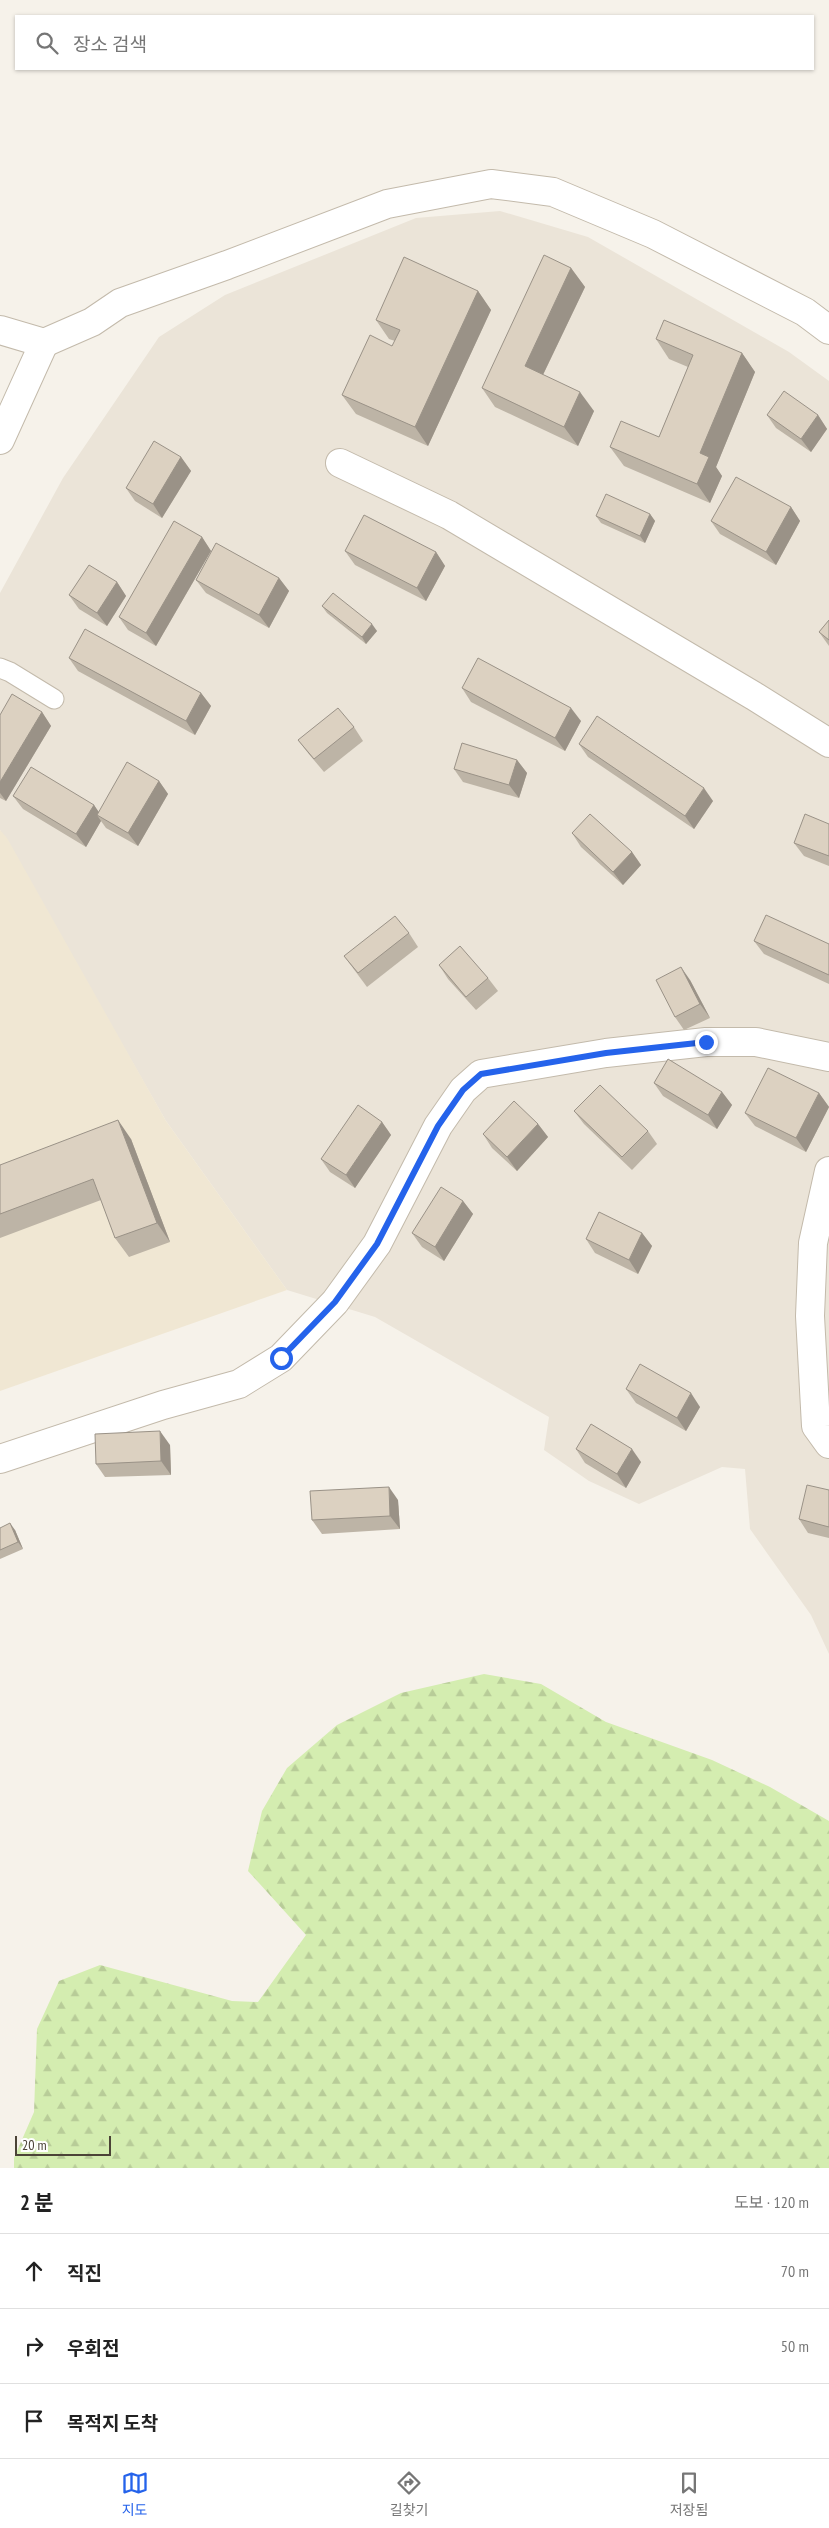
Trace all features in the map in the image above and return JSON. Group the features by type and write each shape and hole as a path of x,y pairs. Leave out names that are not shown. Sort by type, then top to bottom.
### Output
{"street":[{"path":"0,330 44,343 92,322 120,302 226,265 387,204 490,184 553,192 653,234 805,312 829,330"},
{"path":"0,440 44,343"},
{"path":"340,464 449,515 754,696 829,743"},
{"path":"0,1459 163,1405 239,1384 281,1358 335,1302 377,1244 438,1126 463,1090 481,1074 606,1053 706,1042 756,1042 829,1057"},
{"path":"829,1171 813,1243 810,1316 816,1426 829,1444"}],"lane":[{"path":"0,668 10,672 54,699"}],"shaded area":[{"path":"500,211 588,237 789,352 829,381 829,1654 811,1615 750,1529 745,1469 722,1467 639,1504 589,1481 544,1450 549,1417 375,1317 287,1290 166,1121 0,830 0,593 63,478 159,337 225,295 416,218"},
{"path":"0,830 7,838 166,1121 287,1290 0,1391"}],"green space":[{"path":"484,1674 541,1684 606,1722 712,1760 770,1787 829,1821 829,2168 14,2168 14,2158 34,2112 37,2029 59,1981 100,1965 232,2001 258,2002 306,1935 248,1871 262,1811 287,1768 337,1725 401,1693"}],"building":[{"path":"544,255 571,268 525,366 580,392 564,427 482,388"},
{"path":"404,257 478,291 415,427 342,395 370,335 392,346 400,330 376,320"},
{"path":"664,320 742,353 700,453 709,457 697,484 610,447 621,421 659,437 693,355 656,339"},
{"path":"784,391 818,415 801,439 767,415"},
{"path":"154,441 181,457 153,504 126,488"},
{"path":"736,477 791,507 766,552 711,521"},
{"path":"606,494 650,514 640,536 596,516"},
{"path":"364,515 436,552 417,588 345,551"},
{"path":"174,521 202,537 146,633 119,617"},
{"path":"216,543 279,578 259,615 196,580"},
{"path":"89,565 117,582 97,613 69,595"},
{"path":"333,593 372,624 362,637 322,606"},
{"path":"829,620 829,640 819,632"},
{"path":"85,629 201,693 186,721 69,658"},
{"path":"478,658 571,708 555,738 462,688"},
{"path":"12,694 42,712 0,782 0,715"},
{"path":"338,708 354,727 314,759 298,740"},
{"path":"597,716 704,788 685,816 579,744"},
{"path":"462,743 517,760 509,785 454,769"},
{"path":"127,762 159,781 128,833 97,815"},
{"path":"31,767 94,805 76,834 13,796"},
{"path":"590,814 632,852 613,872 572,833"},
{"path":"805,814 829,824 829,856 794,843"},
{"path":"766,915 829,944 829,975 754,941"},
{"path":"395,916 409,933 358,973 344,956"},
{"path":"460,946 488,978 466,997 439,965"},
{"path":"681,967 700,1004 675,1017 656,980"},
{"path":"668,1059 722,1092 708,1115 654,1083"},
{"path":"768,1068 819,1093 796,1138 745,1113"},
{"path":"600,1085 648,1131 622,1157 574,1111"},
{"path":"514,1101 538,1124 507,1157 483,1134"},
{"path":"358,1105 382,1122 346,1175 321,1159"},
{"path":"118,1120 157,1223 115,1238 93,1179 0,1214 0,1165"},
{"path":"441,1187 463,1201 435,1247 412,1233"},
{"path":"599,1212 642,1233 629,1260 586,1239"},
{"path":"640,1364 691,1393 677,1418 626,1389"},
{"path":"591,1424 632,1449 617,1474 576,1449"},
{"path":"160,1431 161,1461 96,1464 95,1434"},
{"path":"807,1485 829,1490 829,1527 799,1519"},
{"path":"389,1487 390,1516 312,1520 310,1491"},
{"path":"10,1523 18,1542 0,1550 0,1528"}],"route":[{"path":"281,1358 335,1302 377,1244 438,1126 463,1090 481,1074 606,1053 706,1042"}]}
